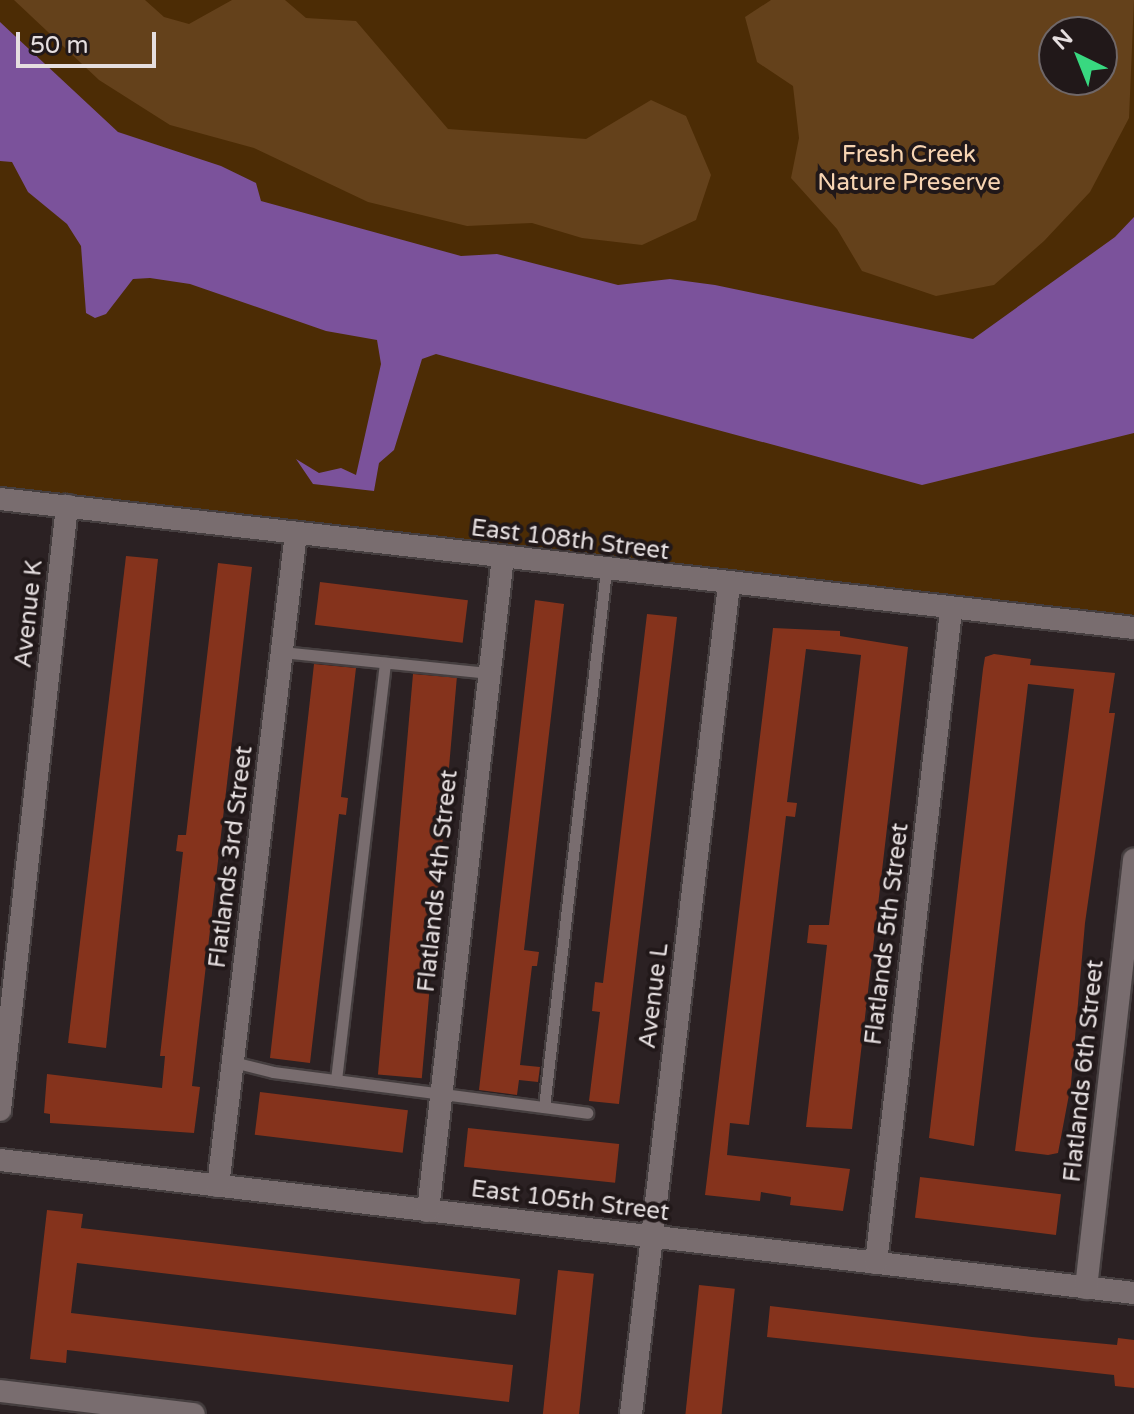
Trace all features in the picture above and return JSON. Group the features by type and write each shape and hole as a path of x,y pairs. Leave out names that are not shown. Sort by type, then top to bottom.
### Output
{"street":[{"name":"East 108th Street","path":"0,499 951,611 1134,628"},
{"name":"Avenue K","path":"0,1110 67,506"},
{"name":"Flatlands 3rd Street","path":"218,1186 296,533"},
{"name":"Flatlands 4th Street","path":"428,1211 487,673 503,557"},
{"name":"Avenue L","path":"631,1414 729,585"},
{"name":"Flatlands 5th Street","path":"876,1263 951,611"},
{"name":"Flatlands 6th Street","path":"1086,1288 1134,860"},
{"name":"East 105th Street","path":"0,1160 1134,1293"},
{"path":"0,1391 194,1414"}],"lane":[{"path":"544,1107 606,570"},
{"path":"282,652 487,673"},
{"path":"336,1080 385,663"},
{"path":"233,1062 336,1080 587,1113"}],"green space":[{"name":"Fresh Creek Nature Preserve","path":"0,0 1134,0 1134,229 974,345 613,299 251,210 109,142 0,45"},
{"path":"14,0 145,0 164,17 189,24 232,0 285,0 306,18 356,21 448,129 586,139 651,100 686,116 711,175 696,220 642,245 582,238 532,223 467,226 368,202 254,148 170,125 99,80"},
{"path":"771,0 1134,0 1129,118 1090,192 1044,241 994,285 936,296 862,271 837,229 791,178 799,138 793,86 757,62 745,17"},
{"path":"0,152 141,251 1134,415 1134,627 0,498"}],"shaded area":[{"path":"0,22 118,132 221,166 256,183 261,201 461,256 497,254 618,285 670,279 715,285 973,339 1115,237 1134,217 1134,433 922,485 436,354 422,359 394,450 379,463 374,491 313,484 296,459 319,473 341,468 356,475 381,364 377,340 326,331 190,284 150,278 133,279 106,314 95,318 86,313 81,246 67,224 28,192 12,162 0,161"}],"building":[{"path":"126,556 158,559 106,1048 68,1043"},
{"path":"218,563 252,567 192,1086 200,1087 194,1133 50,1123 50,1114 44,1113 47,1074 162,1088 165,1056 160,1056 183,852 176,851 178,835 186,835"},
{"path":"320,582 468,600 463,643 315,625"},
{"path":"535,600 564,604 524,950 539,952 537,966 532,966 520,1065 540,1067 538,1082 519,1080 517,1095 479,1090"},
{"path":"647,614 677,617 619,1104 589,1101 600,1012 592,1011 595,982 603,983"},
{"path":"773,628 840,631 840,636 908,647 852,1129 806,1127 827,945 807,943 809,925 829,925 861,655 806,649 787,802 797,803 795,817 786,816 749,1125 730,1123 727,1155 850,1169 843,1211 790,1205 791,1197 761,1192 760,1201 705,1195"},
{"path":"994,654 1031,659 1030,665 1115,673 1109,713 1115,713 1085,923 1071,1084 1058,1153 1048,1155 1015,1151 1074,689 1028,684 974,1146 929,1138 983,669 985,657"},
{"path":"314,664 356,668 341,797 348,798 346,815 339,814 310,1063 270,1058"},
{"path":"413,674 457,678 422,1078 378,1074"},
{"path":"260,1092 408,1110 403,1153 255,1135"},
{"path":"468,1128 619,1144 615,1183 464,1167"},
{"path":"920,1177 1061,1194 1056,1235 915,1218"},
{"path":"47,1210 83,1214 81,1228 520,1279 516,1315 77,1263 71,1313 513,1365 509,1402 67,1350 66,1363 30,1359"},
{"path":"558,1270 594,1274 579,1414 543,1414"},
{"path":"699,1285 735,1289 722,1414 685,1414"},
{"path":"770,1306 1117,1345 1118,1338 1134,1340 1134,1388 1115,1386 1114,1375 767,1337"}]}
